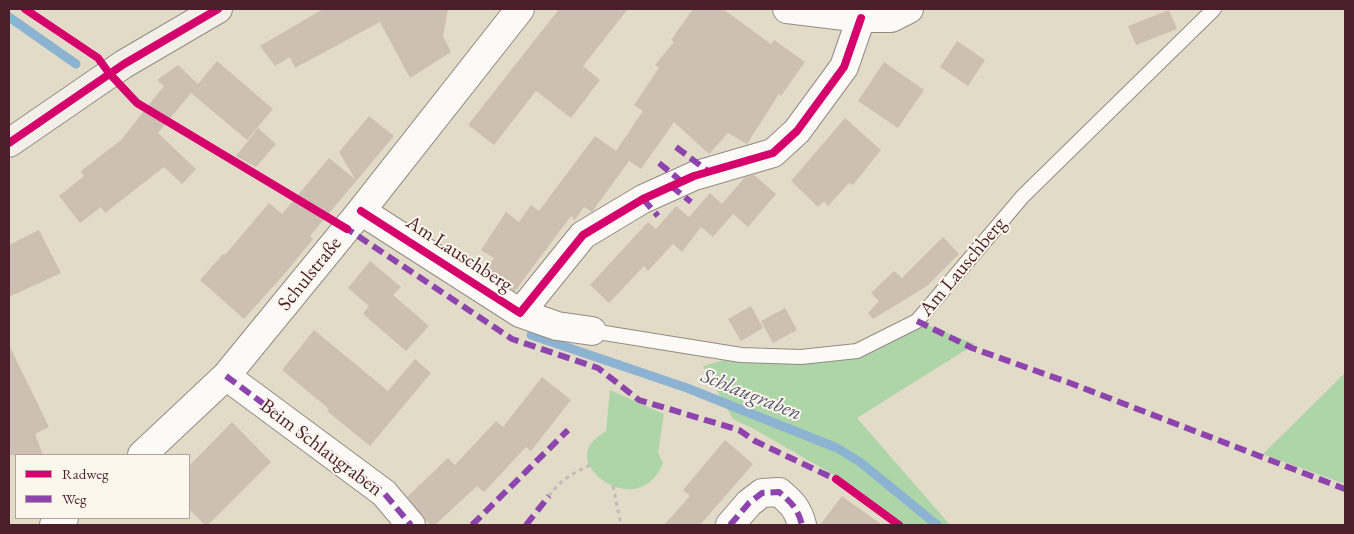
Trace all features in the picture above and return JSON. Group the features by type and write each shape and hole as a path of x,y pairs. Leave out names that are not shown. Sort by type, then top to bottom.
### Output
{"street":[{"path":"9,143 124,64 218,9"},
{"name":"Schulstraße","path":"143,454 226,376 361,211 520,9"},
{"path":"787,9 861,18 891,18 909,9"},
{"name":"Am Lauschberg","path":"520,313 583,235 643,199 694,176 773,153 797,131 844,67 861,18"},
{"name":"Am Lauschberg","path":"361,211 520,313 556,326 592,331"},
{"name":"Beim Schlaugraben","path":"226,376 384,493 411,525"},
{"path":"730,525 749,503 762,493 779,492 794,504 799,512 802,525"}],"lane":[{"name":"Am Lauschberg","path":"592,331 741,355 801,357 857,351 917,321 1023,196 1214,9"}],"path":[{"path":"549,496 555,486 568,475 590,465"},
{"path":"613,486 621,525"}],"green space":[{"path":"917,321 975,344 857,418 950,525 903,525 846,482 733,419 703,366 741,355 857,351"},
{"path":"1345,373 1345,484 1263,454"},
{"path":"610,390 664,414 658,452 663,463 653,479 641,487 627,489 614,486 592,470 587,460 591,444 606,431"}],"building":[{"path":"323,9 448,9 443,36 451,52 410,78 380,22 295,68 290,57 275,66 260,46"},
{"path":"559,9 628,9 583,66 600,80 571,118 536,91 494,145 468,125"},
{"path":"693,9 723,9 771,44 774,40 805,62 781,96 779,94 747,144 728,133 709,154 674,122 641,169 629,161 592,212 584,207 575,220 571,216 515,291 484,272 494,258 481,250 506,212 519,222 531,205 539,211 595,136 616,151 643,111 634,105 659,68 655,65 674,42 671,40"},
{"path":"1169,10 1177,29 1136,45 1128,26"},
{"path":"957,41 985,60 968,86 940,67"},
{"path":"217,61 273,109 247,140 191,93 158,133 196,169 182,184 164,167 105,213 101,207 80,223 59,196 84,176 81,171 121,140 164,86 157,80 178,65 198,84"},
{"path":"884,62 924,90 898,128 858,101"},
{"path":"369,116 394,136 310,236 313,239 287,271 244,319 200,280 223,254 225,255 269,203 282,214 329,158 355,179 339,152"},
{"path":"845,118 881,150 853,185 849,183 828,206 824,201 818,207 791,181"},
{"path":"258,128 276,144 256,167 236,156"},
{"path":"754,175 776,194 748,227 722,204 745,177"},
{"path":"710,193 733,214 713,237 701,227 682,252 673,244 648,271 644,266 609,303 590,285 648,222 656,229 676,206 689,217"},
{"path":"39,230 61,273 9,297 9,245"},
{"path":"943,237 959,254 927,286 873,319 868,313 879,301 871,293 894,271 902,278"},
{"path":"370,261 401,287 393,295 429,326 406,351 363,314 369,306 348,288"},
{"path":"751,306 763,328 741,341 728,319"},
{"path":"785,308 797,330 773,343 761,321"},
{"path":"314,330 388,391 415,359 431,373 370,446 327,411 329,409 282,370"},
{"path":"9,345 49,427 35,434 43,454 9,455"},
{"path":"542,377 571,400 531,451 526,447 484,492 477,486 435,525 430,525 407,497 448,458 455,465 496,421 503,427"},
{"path":"232,422 271,462 208,525 205,525 190,510 190,465"},
{"path":"725,440 753,464 700,525 664,525 690,496 683,490"},
{"path":"842,496 882,525 820,525"}],"waterway":[{"name":"Schlaugraben","path":"9,17 76,64"},
{"name":"Schlaugraben","path":"531,335 687,388 837,448 860,462 937,525"}],"marked path":[{"path":"676,147 709,172"},
{"path":"659,163 681,181"},
{"path":"671,186 691,202"},
{"path":"643,199 658,216"},
{"path":"343,226 512,339 598,368 639,400 739,430 755,441 839,481"},
{"path":"917,321 972,348 1070,383 1345,489"},
{"path":"226,376 384,493 411,525"},
{"path":"472,525 568,430"},
{"path":"730,525 749,503 762,493 779,492 794,507 802,525"},
{"path":"526,525 549,496"}],"cycle path":[{"path":"25,9 98,58 109,73 137,103 347,229"},
{"path":"9,143 124,64 218,9"},
{"path":"361,211 520,313 583,235 643,199 694,176 773,153 797,131 844,67 861,18"},
{"path":"836,479 899,525"}]}
